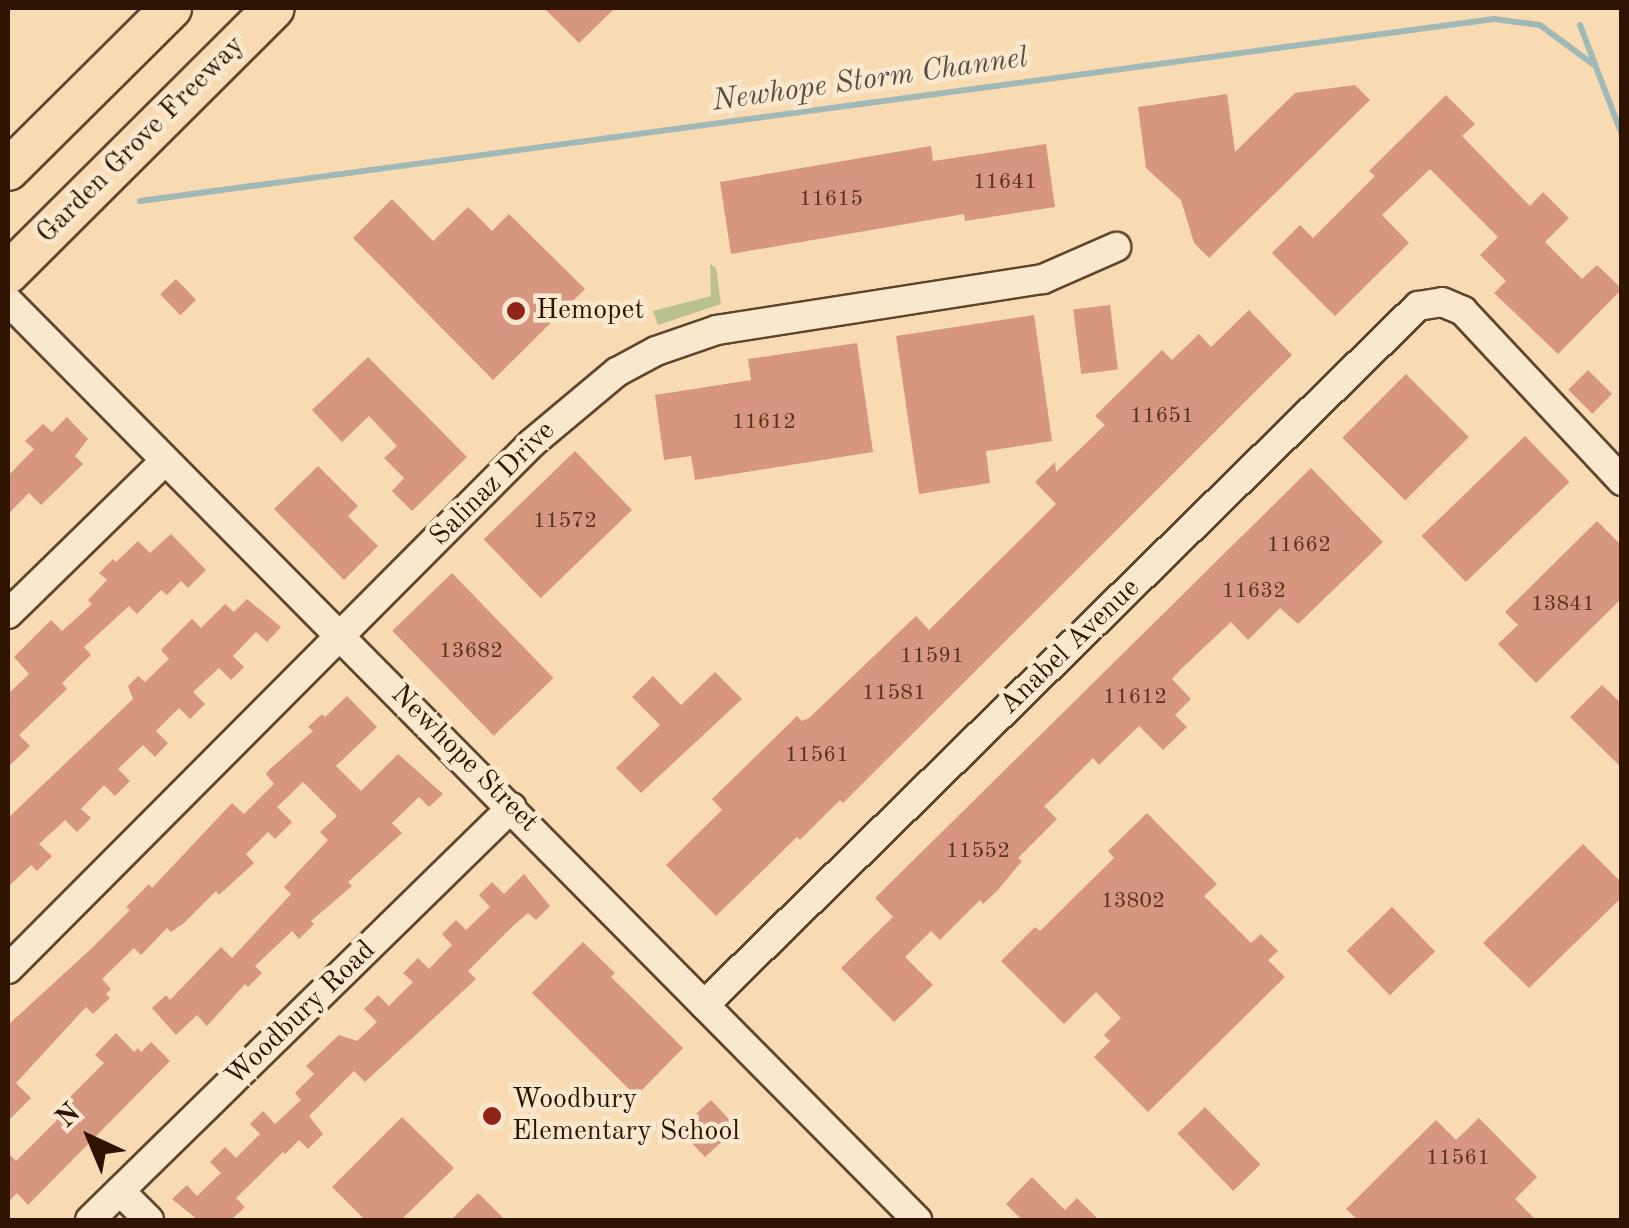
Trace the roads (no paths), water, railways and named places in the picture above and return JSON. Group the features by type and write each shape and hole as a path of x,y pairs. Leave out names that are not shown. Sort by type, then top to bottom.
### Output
{"highway":[{"path":"8,170 172,8"},
{"name":"Garden Grove Freeway","path":"8,273 274,8"}],"street":[{"name":"Salinaz Drive","path":"8,969 558,418 600,384 640,359 686,340 736,326 1043,280 1116,247"},
{"name":"Newhope Street","path":"8,300 918,1220"},
{"name":"Anabel Avenue","path":"704,1005 1418,306 1442,302 1463,311 1622,480"},
{"path":"8,614 165,461"},
{"name":"Woodbury Road","path":"90,1220 512,807"},
{"path":"120,1191 150,1220"}],"waterway":[{"name":"Newhope Storm Channel","path":"140,201 1494,19 1540,25 1594,65"},
{"path":"1580,25 1622,135"}],"place":[{"name":"Hemopet","path":"516,311"},
{"name":"Woodbury Elementary School","path":"492,1116"}]}
